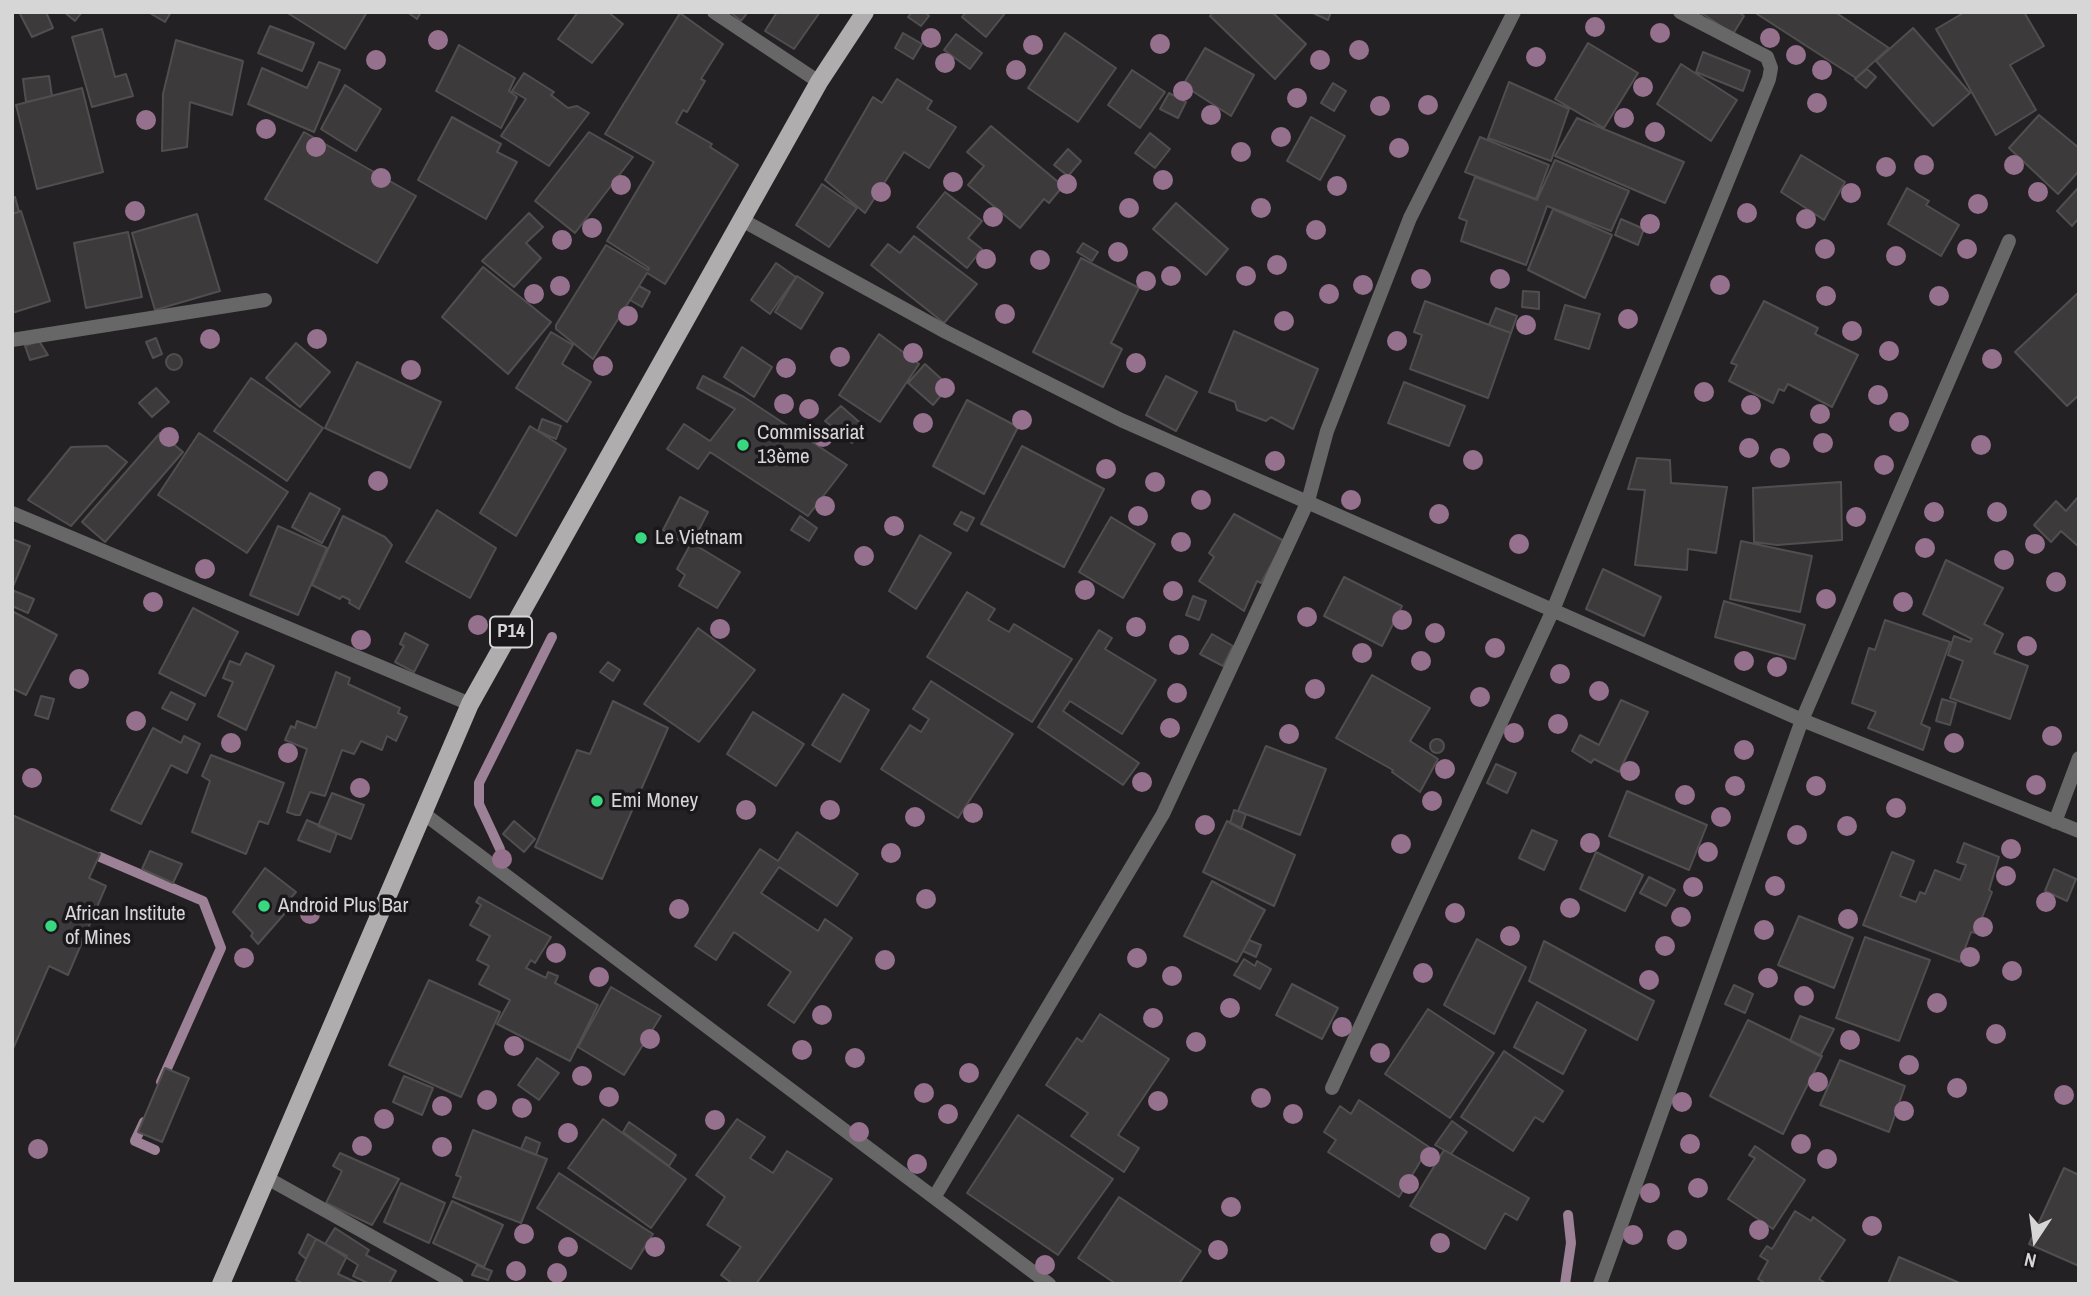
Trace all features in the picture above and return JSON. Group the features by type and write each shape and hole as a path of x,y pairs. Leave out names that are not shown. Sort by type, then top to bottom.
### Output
{"main road":[{"name":"P14","path":"221,1284 470,704 819,82 865,12"}],"street":[{"path":"715,12 819,82"},
{"path":"935,1196 1163,814 1308,501 1327,431 1410,218 1514,12"},
{"path":"1332,1088 1553,610 1769,79 1767,57 1680,12"},
{"path":"742,220 946,332 1110,414 1802,720 2079,831"},
{"path":"1600,1284 1802,720 2009,241"},
{"path":"12,340 265,300"},
{"path":"12,513 470,704"},
{"path":"2055,822 2079,758"},
{"path":"423,813 1049,1284"},
{"path":"267,1178 457,1284"}],"building":[{"path":"19,12 46,12 53,28 32,37"},
{"path":"64,12 82,12 75,21"},
{"path":"148,12 171,12 165,22"},
{"path":"286,12 367,12 345,49"},
{"path":"407,12 421,12 417,19"},
{"path":"578,12 608,12 623,24 592,63 558,39"},
{"path":"730,12 748,12 741,21"},
{"path":"777,12 820,12 794,49 765,31"},
{"path":"912,12 925,12 929,16 921,26 908,17"},
{"path":"966,12 1006,12 986,37 962,17"},
{"path":"1213,12 1272,12 1306,44 1275,79 1210,16"},
{"path":"1311,12 1331,12 1328,20"},
{"path":"1693,12 1738,12 1744,16 1733,34 1703,14 1700,17"},
{"path":"1754,12 1835,12 1889,48 1856,78"},
{"path":"1965,12 2024,12 2044,46 2010,65 2036,110 1996,135 1936,29"},
{"path":"680,13 723,44 701,79 705,81 687,112 683,110 676,123 712,144 710,147 738,165 665,284 647,273 593,359 556,329 556,325 606,245 648,270 649,268 607,241 654,162 605,134"},
{"path":"270,26 314,43 302,71 258,53"},
{"path":"1913,28 1970,93 1933,126 1876,61"},
{"path":"102,29 115,77 126,74 133,96 92,107 72,37"},
{"path":"903,33 922,44 913,59 895,48"},
{"path":"1065,33 1116,68 1078,122 1028,88"},
{"path":"956,34 982,53 970,69 944,50"},
{"path":"176,40 243,61 232,115 190,102 187,147 162,151 163,94"},
{"path":"1588,43 1638,73 1604,128 1555,99"},
{"path":"459,45 515,78 509,91 517,97 501,128 436,91"},
{"path":"1205,48 1254,75 1231,116 1183,85"},
{"path":"1703,52 1750,71 1743,91 1696,72"},
{"path":"319,62 340,70 314,132 248,104 262,68 307,88"},
{"path":"1681,64 1737,100 1711,141 1657,104"},
{"path":"1867,69 1876,77 1866,88 1855,79"},
{"path":"1132,70 1165,92 1140,128 1108,105"},
{"path":"524,73 554,92 551,95 568,108 577,106 589,113 549,166 501,136 526,99 512,91"},
{"path":"49,76 52,96 26,102 23,79"},
{"path":"897,79 932,101 927,109 956,127 929,168 904,152 865,213 825,180 873,97 882,103"},
{"path":"1509,82 1569,109 1551,161 1488,138"},
{"path":"1333,83 1346,91 1334,111 1321,103"},
{"path":"345,85 381,109 356,151 321,129"},
{"path":"82,88 103,172 37,189 16,105"},
{"path":"1169,93 1186,102 1178,118 1160,109"},
{"path":"2039,115 2079,148 2079,171 2058,194 2009,148"},
{"path":"452,117 501,144 497,152 517,162 486,219 418,180"},
{"path":"1311,117 1345,136 1320,180 1287,161"},
{"path":"1577,118 1684,162 1665,203 1555,156"},
{"path":"991,126 1063,186 1049,203 1044,199 1020,228 968,185 984,166 967,152"},
{"path":"304,132 416,196 377,263 265,199"},
{"path":"589,132 633,157 575,233 535,201"},
{"path":"1150,133 1170,149 1155,168 1135,153"},
{"path":"1480,137 1549,165 1536,199 1465,172"},
{"path":"1068,149 1081,161 1068,176 1054,165"},
{"path":"1801,155 1845,182 1824,220 1781,192"},
{"path":"1555,160 1629,191 1611,231 1547,206 1526,265 1461,241 1467,221 1459,218 1475,177 1537,200"},
{"path":"822,184 857,208 829,247 796,225"},
{"path":"2079,187 2079,218 2072,226 2057,211"},
{"path":"1907,188 1929,201 1926,205 1959,225 1941,256 1888,224"},
{"path":"945,192 982,221 968,238 982,249 967,268 917,227"},
{"path":"15,197 19,212 12,214 12,198"},
{"path":"1176,203 1228,249 1206,275 1153,229"},
{"path":"1553,209 1612,235 1585,298 1528,270"},
{"path":"21,211 50,301 12,313 12,214"},
{"path":"529,213 543,227 526,243 541,258 514,287 482,261"},
{"path":"197,214 220,291 155,310 132,233"},
{"path":"1621,219 1644,229 1638,245 1615,235"},
{"path":"128,232 142,297 86,308 74,243"},
{"path":"914,236 977,284 944,323 871,265 888,244 900,253"},
{"path":"1083,243 1098,252 1092,261 1077,252"},
{"path":"1081,258 1139,288 1111,343 1122,349 1103,387 1033,352"},
{"path":"776,263 796,277 770,314 751,300"},
{"path":"483,267 551,322 508,374 442,317"},
{"path":"797,276 823,293 801,329 775,312"},
{"path":"639,286 650,292 642,307 630,300"},
{"path":"1523,291 1539,292 1539,309 1522,307"},
{"path":"2079,292 2079,395 2067,406 2015,352"},
{"path":"1425,301 1511,333 1488,398 1410,369 1422,335 1414,332"},
{"path":"1764,301 1818,328 1815,334 1858,355 1832,407 1788,384 1784,391 1779,389 1773,403 1729,381 1737,365 1731,363"},
{"path":"1565,305 1600,314 1589,349 1555,339"},
{"path":"1496,308 1517,316 1511,333 1489,325"},
{"path":"1234,331 1318,369 1293,429 1271,417 1266,421 1237,410 1235,402 1209,392"},
{"path":"551,332 573,345 562,364 591,382 567,422 516,388"},
{"path":"879,334 919,364 880,422 839,395"},
{"path":"156,338 162,354 153,358 146,342"},
{"path":"39,341 48,355 30,360 25,346"},
{"path":"296,343 330,372 300,407 266,378"},
{"path":"742,347 772,367 754,397 724,377"},
{"path":"174,354 180,356 180,368 174,370 168,368 166,362 168,356"},
{"path":"357,362 441,402 410,468 325,428"},
{"path":"925,364 949,386 933,405 908,383"},
{"name":"Commissariat 13ème","path":"703,376 744,397 847,465 808,516 710,452 698,469 667,449 684,424 710,441 735,409 697,388"},
{"path":"1166,376 1197,392 1176,431 1146,415"},
{"path":"251,378 323,428 287,481 214,431"},
{"path":"1404,382 1465,406 1449,446 1388,423"},
{"path":"156,388 169,402 152,417 139,403"},
{"path":"967,400 1018,427 984,494 933,466"},
{"path":"841,406 866,428 852,443 825,421"},
{"path":"542,419 561,426 556,439 538,431"},
{"path":"530,426 566,449 516,536 480,513"},
{"path":"160,433 183,452 105,542 82,522"},
{"path":"199,433 288,492 247,553 158,495"},
{"path":"107,446 127,462 71,526 28,500 71,447"},
{"path":"1022,446 1104,489 1064,567 981,524"},
{"path":"1637,458 1670,460 1671,483 1727,487 1716,553 1688,549 1687,570 1635,565 1645,490 1628,489"},
{"path":"1841,482 1842,540 1777,545 1754,542 1753,488"},
{"path":"310,493 340,509 322,543 292,527"},
{"path":"2079,496 2079,547 2061,531 2051,542 2034,525 2056,501 2066,511"},
{"path":"680,497 708,512 692,543 740,572 717,608 679,586 685,575 677,569 689,547 663,530"},
{"path":"437,510 496,548 470,598 406,562"},
{"path":"961,512 974,518 967,531 954,524"},
{"path":"1234,514 1284,541 1261,583 1257,581 1244,611 1199,581 1214,557 1209,553"},
{"path":"343,516 385,537 392,545 359,609 349,603 350,600 342,596 340,599 312,585"},
{"path":"800,516 817,528 809,541 791,530"},
{"path":"1111,517 1155,544 1123,598 1079,572"},
{"path":"278,526 327,548 298,615 250,595"},
{"path":"920,535 951,553 916,609 889,591"},
{"path":"12,539 30,546 12,589"},
{"path":"1741,541 1812,556 1800,612 1730,599"},
{"path":"1946,560 2003,588 1984,624 2003,634 1994,653 2028,666 2010,719 1950,698 1963,661 1948,655 1954,636 1970,642 1972,639 1923,614"},
{"path":"1603,569 1661,597 1644,636 1586,609"},
{"path":"1344,577 1402,606 1382,646 1324,616"},
{"path":"12,590 34,599 28,613 12,606"},
{"path":"967,592 995,609 988,620 1009,632 1014,624 1072,659 1032,722 927,657"},
{"path":"1193,596 1206,601 1199,620 1186,615"},
{"path":"1724,601 1805,625 1795,659 1715,637"},
{"path":"193,608 238,632 205,696 159,673"},
{"path":"12,611 57,635 26,695 12,688"},
{"path":"1885,620 1950,642 1921,724 1930,728 1923,750 1868,728 1876,712 1852,703 1869,648 1875,650"},
{"path":"698,628 755,670 699,742 644,704"},
{"path":"1099,630 1112,638 1105,649 1156,680 1122,734 1070,701 1063,711 1139,763 1123,785 1038,727"},
{"path":"405,633 428,645 414,672 395,662 404,646 400,644"},
{"path":"1212,634 1233,646 1223,666 1200,654"},
{"path":"246,653 274,666 246,730 218,716 233,682 223,678 230,661 240,665"},
{"path":"608,662 620,670 613,681 600,672"},
{"path":"336,672 350,678 348,684 400,708 398,713 407,717 396,741 387,736 382,750 361,741 354,754 342,750 325,796 310,792 300,815 296,815 287,812 307,749 285,740 291,726 295,728 297,721 316,728"},
{"path":"1372,675 1430,708 1410,741 1438,759 1420,792 1392,772 1393,770 1336,738"},
{"path":"931,681 1013,734 958,818 881,769 910,725 921,732 929,719 913,709"},
{"path":"171,692 195,704 187,720 162,708"},
{"path":"843,694 869,710 840,762 812,745"},
{"path":"41,696 54,699 48,719 35,715"},
{"path":"1942,699 1956,703 1950,725 1936,721"},
{"path":"1621,700 1648,712 1619,772 1594,759 1591,763 1572,751 1580,735 1599,745"},
{"name":"Emi Money","path":"613,701 668,728 602,879 535,847 577,750 590,754"},
{"path":"753,712 804,744 776,786 727,754"},
{"path":"153,728 181,743 184,736 200,744 187,773 171,765 141,824 111,810"},
{"path":"1434,739 1440,739 1444,746 1440,753 1434,753 1430,749 1430,743"},
{"path":"1266,746 1326,769 1300,835 1238,811"},
{"path":"211,755 284,783 268,824 259,821 246,854 192,832 210,781 202,776"},
{"path":"1496,764 1516,773 1507,793 1487,783"},
{"path":"1627,791 1707,825 1689,870 1609,836"},
{"path":"332,793 364,805 351,839 318,826"},
{"path":"1234,810 1246,814 1241,829 1230,823"},
{"name":"African Institute of Mines","path":"12,815 100,854 89,878 106,886 68,975 49,966 12,1051"},
{"path":"307,820 337,833 330,852 298,840"},
{"path":"514,821 535,839 524,852 503,834"},
{"path":"1227,821 1295,855 1274,906 1203,872"},
{"path":"1532,830 1557,841 1544,870 1519,858"},
{"path":"797,832 858,874 837,906 779,867 761,893 818,931 825,919 852,938 794,1023 768,1005 791,972 734,932 716,960 695,946 760,849 778,861"},
{"path":"1964,843 1999,857 1989,890 1992,892 1976,933 1971,932 1960,962 1863,925 1892,852 1914,861 1900,896 1916,902 1920,892 1925,894 1935,870 1960,880 1966,865 1957,862"},
{"path":"150,851 182,864 173,883 142,869"},
{"path":"1596,852 1643,875 1625,911 1580,889"},
{"name":"Android Plus Bar","path":"265,868 296,892 289,900 293,904 258,944 251,936 253,933 233,912"},
{"path":"2054,869 2076,879 2067,901 2045,891"},
{"path":"1649,877 1675,890 1666,906 1640,893"},
{"path":"1212,881 1265,910 1237,962 1184,936"},
{"path":"479,897 551,937 535,963 531,960 526,968 546,978 548,972 558,976 555,983 598,1005 570,1061 497,1024 510,1000 479,984 489,966 477,960 490,936 470,925 481,905 476,902"},
{"path":"1799,916 1853,938 1834,988 1778,965"},
{"path":"1865,937 1930,960 1899,1041 1836,1018"},
{"path":"1477,939 1526,967 1494,1034 1444,1005"},
{"path":"1249,940 1261,945 1256,957 1243,951"},
{"path":"1544,941 1654,1001 1637,1040 1529,981"},
{"path":"1244,959 1255,966 1257,961 1271,969 1260,989 1234,975"},
{"path":"429,980 500,1012 461,1097 389,1065"},
{"path":"1292,984 1338,1008 1322,1039 1276,1015"},
{"path":"1734,985 1753,994 1745,1013 1725,1004"},
{"path":"611,987 661,1016 624,1075 578,1047"},
{"path":"1537,1002 1586,1030 1563,1074 1514,1047"},
{"path":"1428,1009 1494,1053 1450,1118 1385,1074"},
{"path":"1100,1014 1169,1059 1118,1135 1139,1148 1124,1172 1071,1136 1088,1113 1046,1085 1077,1038 1082,1042"},
{"path":"1800,1016 1834,1029 1820,1056 1790,1041"},
{"path":"1748,1020 1822,1056 1783,1134 1710,1096"},
{"path":"1504,1051 1563,1091 1543,1122 1535,1117 1513,1151 1461,1117"},
{"path":"537,1058 559,1073 539,1100 518,1085"},
{"path":"1840,1060 1905,1086 1889,1132 1820,1105"},
{"path":"165,1068 189,1078 162,1142 138,1132"},
{"path":"404,1076 433,1088 422,1115 393,1102"},
{"path":"1359,1100 1429,1147 1399,1197 1328,1152 1336,1140 1324,1132 1340,1106 1351,1114"},
{"path":"1018,1115 1113,1179 1058,1255 967,1193"},
{"path":"603,1119 686,1179 651,1228 568,1168"},
{"path":"737,1119 765,1137 750,1158 773,1173 787,1151 832,1179 756,1284 733,1284 721,1275 741,1247 707,1225 725,1197 696,1175"},
{"path":"1452,1121 1467,1132 1451,1154 1435,1145"},
{"path":"629,1122 676,1155 669,1166 623,1132"},
{"path":"473,1130 547,1159 521,1223 453,1197 461,1177 456,1175"},
{"path":"526,1137 540,1143 536,1155 521,1149"},
{"path":"1755,1146 1805,1180 1773,1229 1728,1199 1755,1158 1749,1155"},
{"path":"1444,1150 1529,1198 1517,1220 1505,1213 1485,1249 1410,1206"},
{"path":"340,1153 399,1179 372,1225 326,1203 342,1171 333,1166"},
{"path":"2064,1168 2079,1175 2079,1266 2029,1244"},
{"path":"559,1173 653,1234 631,1269 537,1208"},
{"path":"401,1183 445,1203 429,1243 384,1222"},
{"path":"1119,1197 1201,1251 1179,1284 1116,1284 1078,1258"},
{"path":"452,1201 503,1225 484,1267 433,1243"},
{"path":"1795,1211 1811,1221 1813,1217 1845,1240 1819,1279 1827,1284 1766,1284 1758,1279 1768,1261 1760,1256 1767,1246 1772,1249"},
{"path":"335,1228 369,1250 366,1255 396,1271 389,1284 370,1284 353,1276 358,1265 325,1244"},
{"path":"308,1234 316,1239 306,1259 299,1253"},
{"path":"316,1239 347,1256 338,1274 360,1284 304,1284 296,1280"},
{"path":"1899,1257 1962,1284 1888,1284"},
{"path":"477,1265 492,1271 488,1280 472,1275"}],"waterway":[{"path":"500,849 479,804 479,783 552,637"},
{"path":"100,857 203,901 221,948 161,1082"},
{"path":"144,1122 135,1141 155,1150"},
{"path":"1565,1284 1571,1243 1568,1215"}],"place":[{"name":"Commissariat 13ème","path":"743,445"},
{"name":"Le Vietnam","path":"641,538"},
{"name":"Emi Money","path":"597,801"},
{"name":"Android Plus Bar","path":"264,906"},
{"name":"African Institute of Mines","path":"51,926"}]}
